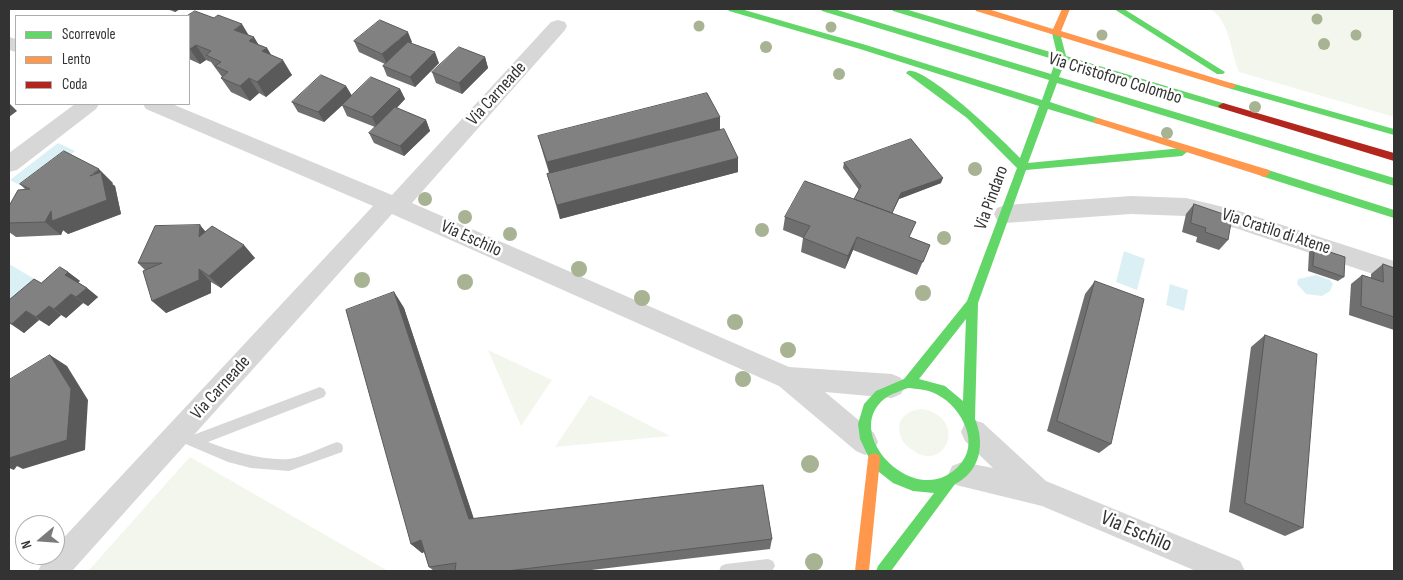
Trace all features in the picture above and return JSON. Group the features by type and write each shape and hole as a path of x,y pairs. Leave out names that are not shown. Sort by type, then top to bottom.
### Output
{"street":[{"path":"732,9 863,46 1394,214"},
{"name":"Via Cristoforo Colombo","path":"825,9 1394,182"},
{"name":"Via Cristoforo Colombo","path":"896,9 1394,156"},
{"name":"Via Cristoforo Colombo","path":"979,9 1251,92 1394,132"},
{"path":"1062,57 1056,33 1066,9"},
{"path":"1118,9 1251,92"},
{"name":"Via Carneade","path":"53,571 186,438 392,205 558,26"},
{"path":"863,46 935,87 962,107 994,135 1022,167 1195,151"},
{"name":"Via Pindaro","path":"972,303 1062,57"},
{"path":"9,164 88,105"},
{"name":"Via Eschilo","path":"154,105 392,205 788,378"},
{"name":"Via Cratilo di Atene","path":"1005,214 1131,205 1186,207 1236,219 1394,270"},
{"path":"862,571 870,450 863,424 868,407 878,394 900,384 972,303"},
{"path":"883,571 955,479 971,462 975,448 972,425 972,303"},
{"path":"788,378 924,384 941,390 962,407 972,425 1015,471 1043,493"},
{"path":"788,378 870,450 887,472 903,482 934,487 955,479 1043,493"},
{"name":"Via Eschilo","path":"1043,493 1230,571"}],"lane":[{"path":"186,438 320,394"},
{"path":"186,438 228,456 251,462 289,465 338,448"},
{"path":"726,571 768,566"}],"shaded area":[{"path":"1211,9 1394,9 1394,117 1239,72 1223,22"},
{"path":"58,143 75,151 27,189 10,180"},
{"path":"1124,251 1145,259 1137,290 1116,282"},
{"path":"9,264 38,281 13,302 9,299"},
{"path":"1316,275 1330,280 1333,284 1330,291 1322,296 1306,294 1297,284 1298,279"},
{"path":"1170,284 1188,290 1184,311 1166,305"},
{"path":"488,350 552,380 521,426"},
{"path":"590,395 670,436 555,447"},
{"path":"922,409 937,414 945,423 949,433 942,451 934,455 923,455 911,449 901,436 899,428 904,416 912,411"},
{"path":"190,457 388,571 88,571"}],"building":[{"path":"195,11 214,18 218,15 242,24 234,30 254,37 249,41 267,48 262,51 283,60 257,82 249,78 240,86 221,78 228,72 215,66 221,62 206,55 211,51 196,45 190,49 189,15"},
{"path":"380,20 408,32 382,54 354,41"},
{"path":"408,42 435,52 410,77 383,66"},
{"path":"459,47 485,57 459,83 432,72"},
{"path":"321,75 346,86 318,112 292,102"},
{"path":"371,77 400,89 372,117 342,105"},
{"path":"707,93 720,117 547,162 538,136"},
{"path":"395,107 426,120 400,146 369,133"},
{"path":"724,129 738,158 557,205 547,174"},
{"path":"911,139 943,178 901,193 892,213 854,199 861,186 844,163"},
{"path":"64,151 99,169 90,176 101,172 107,200 52,221 51,211 45,222 9,223 9,206 18,190 30,189 20,184"},
{"path":"805,181 916,222 909,237 930,245 923,262 857,237 848,256 803,238 810,226 785,217"},
{"path":"1194,204 1232,217 1228,240 1205,232 1206,228 1191,223"},
{"path":"200,225 199,237 212,226 244,245 209,276 199,269 199,280 152,301 143,271 162,263 138,263 155,226"},
{"path":"1315,247 1345,257 1344,277 1313,266"},
{"path":"1383,264 1394,268 1394,317 1361,306 1362,275 1383,282"},
{"path":"60,267 68,272 65,275 87,288 76,297 71,294 54,309 49,306 36,317 26,311 12,324 9,322 9,300 34,279 41,283"},
{"path":"1095,281 1144,299 1111,444 1057,421"},
{"path":"394,292 469,519 763,485 772,539 507,571 455,571 456,563 429,567 421,540 411,544 346,310"},
{"path":"1265,335 1317,354 1303,528 1245,503"},
{"path":"50,355 71,389 67,440 9,458 9,380"}],"traffic: fast":[{"path":"732,9 863,47 1098,121"},
{"path":"825,9 1394,182"},
{"path":"896,9 1223,106"},
{"path":"1118,9 1220,72"},
{"path":"908,383 972,303 1062,57 1056,33"},
{"path":"911,73 942,93 970,116 997,140 1022,167"},
{"path":"1231,86 1394,132"},
{"path":"1022,167 1182,152"},
{"path":"1265,173 1394,214"},
{"path":"969,418 972,303"},
{"path":"908,383 925,385 941,390 957,403 970,421 973,431 975,442 970,462 956,477 933,487 913,485 898,478 884,467 873,454 867,439 865,424 869,409 880,395 890,389 908,383"},
{"path":"883,571 949,483"}],"traffic: slow":[{"path":"979,9 1231,86"},
{"path":"1056,33 1066,9"},
{"path":"1098,121 1265,173"},
{"path":"862,571 874,459"}],"traffic: jam":[{"path":"1223,106 1394,157"}]}
